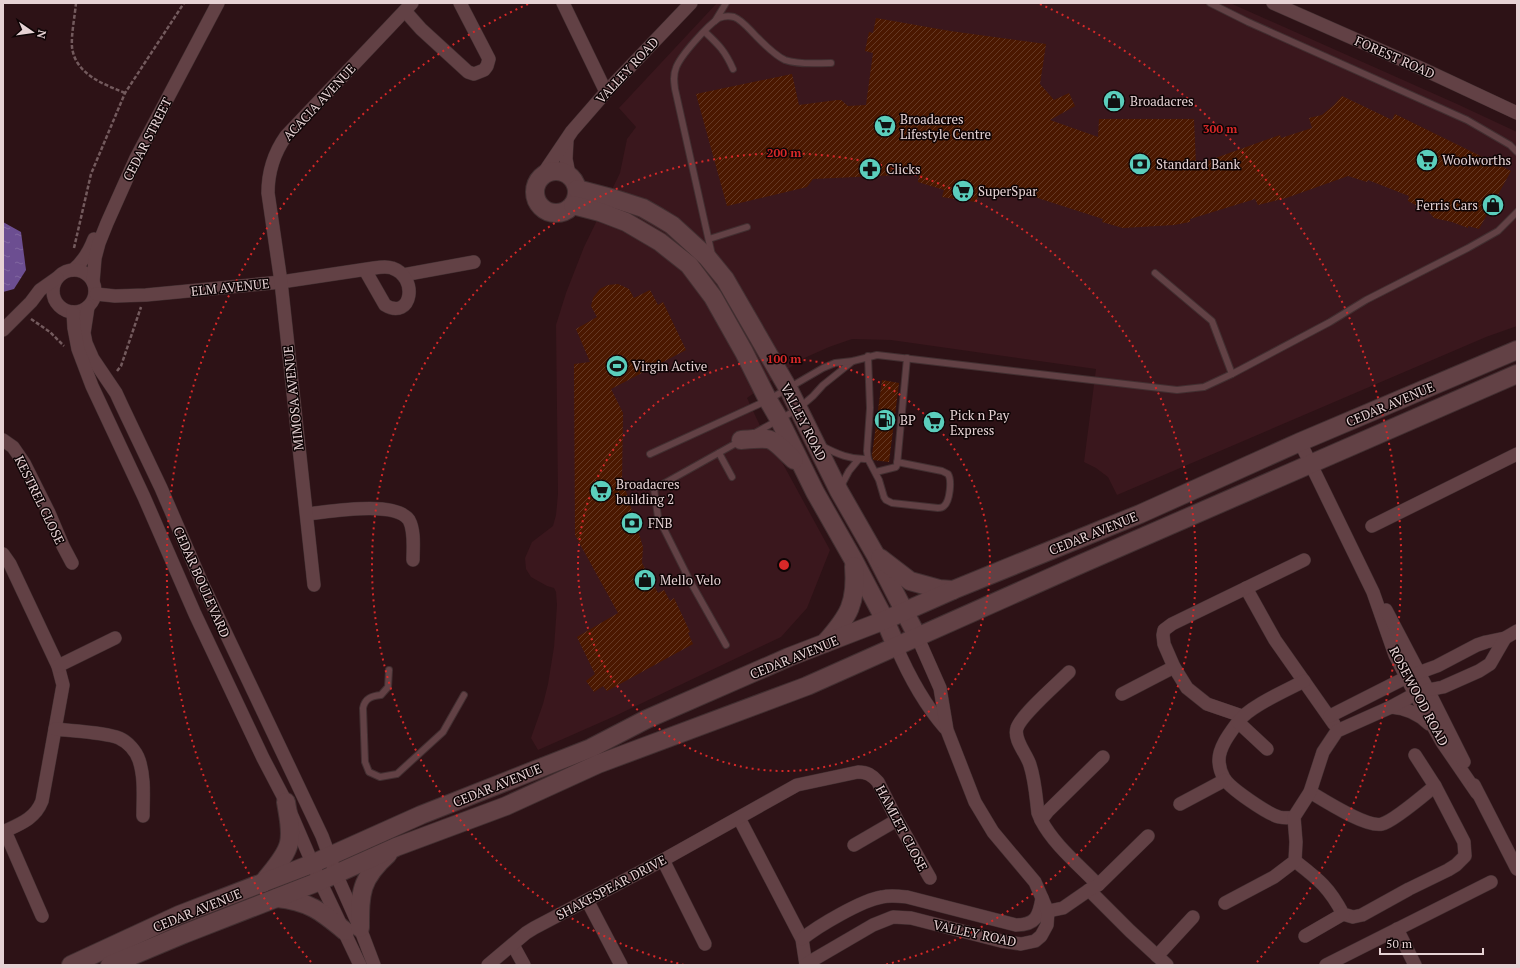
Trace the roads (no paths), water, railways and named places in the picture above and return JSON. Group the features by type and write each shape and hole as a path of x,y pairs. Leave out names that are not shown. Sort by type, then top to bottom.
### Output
{"main road":[{"path":"556,170 563,171 573,190 568,210 560,213 552,213 545,210 539,205 534,194 535,186 543,174 556,170"},
{"name":"VALLEY ROAD","path":"573,190 615,199 642,208 657,216 672,225 707,257 725,279 789,390 839,491 875,554 917,636"},
{"name":"VALLEY ROAD","path":"573,190 600,212 626,222 660,242 689,265 702,282 728,321 815,492 853,558 885,620 896,646"},
{"path":"702,282 714,267"},
{"name":"CEDAR AVENUE","path":"71,965 179,915 262,884 421,815 591,748 647,719 789,657 885,620 953,590 1140,514 1300,442 1517,350"},
{"name":"CEDAR AVENUE","path":"110,965 328,877 396,847 506,806 598,764 807,686 917,636 1517,374"},
{"path":"741,440 764,438 776,442 802,467"},
{"path":"875,554 910,581 939,589 953,590"},
{"path":"823,645 839,627 850,611 855,587 853,558"},
{"path":"262,884 280,860 289,844 290,827 286,802"},
{"path":"276,898 292,899 303,902 352,930 360,908 363,887 374,867 396,847"}],"street":[{"name":"CEDAR STREET","path":"88,307 94,288 95,258 106,223 211,3"},
{"name":"CEDAR STREET","path":"3,330 31,302 40,290 80,264 90,248 138,142 218,3"},
{"name":"ACACIA AVENUE","path":"281,282 268,193 269,175 277,151 282,142 296,125 409,7 421,29 468,72 478,74 487,66 489,59 460,3"},
{"path":"563,3 606,92"},
{"name":"VALLEY ROAD","path":"543,174 572,131 606,92 691,3"},
{"name":"FOREST ROAD","path":"1272,3 1425,70 1517,113"},
{"path":"567,140 566,159 573,190"},
{"path":"365,270 383,301 390,308 397,308 405,305 410,294 408,285 403,275 474,262"},
{"name":"ELM AVENUE","path":"94,288 115,296 146,295 281,282 387,267 396,270 403,275"},
{"path":"88,307 73,312 65,310 59,306 55,299 53,292 54,286 65,274 81,271 87,276 94,288"},
{"name":"MIMOSA AVENUE","path":"281,282 314,585"},
{"path":"31,302 55,299"},
{"name":"CEDAR BOULEVARD","path":"88,307 84,333 86,343 94,359 119,399 205,590 318,829 322,859"},
{"name":"CEDAR BOULEVARD","path":"73,312 74,328 82,362 198,620 263,758 286,802 322,859"},
{"name":"KESTREL CLOSE","path":"3,440 13,447 24,463 50,513 72,563"},
{"name":"ROSEWOOD ROAD","path":"1300,442 1373,592 1395,655 1406,677 1434,728 1477,793"},
{"path":"1372,526 1517,454"},
{"path":"134,478 152,470"},
{"path":"307,514 365,508 379,508 399,513 408,519 411,525 413,560"},
{"path":"3,554 13,571 58,666 63,685 40,808 28,821 4,831 42,916"},
{"path":"1267,749 1240,719 1207,704 1187,688 1174,667 1164,644 1163,635 1164,630 1172,624 1304,560"},
{"path":"1246,588 1275,640 1330,716 1337,731"},
{"name":"ROSEWOOD ROAD","path":"1373,592 1384,608 1410,654 1466,766 1477,793 1517,869"},
{"path":"1330,716 1406,677 1437,666 1477,645 1505,638 1517,632"},
{"name":"VALLEY ROAD","path":"917,636 940,688 947,730 975,802 986,823 1035,882 1042,897 1047,925 1041,936 1035,940 1021,944 1001,941 924,922 929,903 1010,925 1021,925 1028,923 1044,912"},
{"path":"58,666 115,638"},
{"path":"1225,903 1274,877 1295,860 1296,842 1294,817 1310,792 1323,752 1337,731 1391,708 1415,694 1443,687 1484,668 1494,658 1505,638"},
{"name":"VALLEY ROAD","path":"896,646 923,698 947,730"},
{"path":"1410,654 1423,665 1437,666"},
{"path":"1122,694 1174,667"},
{"path":"1069,672 1041,698 1017,728 1018,740 1030,765 1038,813 1041,820 1059,846 1094,887 1167,965"},
{"path":"1294,817 1286,818 1272,815 1248,799 1225,780 1219,760 1225,742 1240,719 1274,697 1304,681"},
{"path":"1391,708 1399,708 1414,713 1434,728"},
{"path":"55,728 119,738 127,744 137,756 141,768 143,785 143,816"},
{"path":"1295,860 1325,885 1343,914 1353,917 1362,915 1409,889 1448,870 1463,860 1465,856 1464,842 1435,786 1415,755"},
{"path":"1041,820 1048,811 1103,757"},
{"name":"SHAKESPEAR DRIVE","path":"488,965 529,931 804,783 858,772 865,772 874,777"},
{"name":"HAMLET CLOSE","path":"874,777 930,878"},
{"path":"1180,804 1225,780"},
{"path":"1310,792 1365,822 1377,825 1384,824 1394,818 1435,786"},
{"path":"739,818 802,939 806,965 827,951 885,919 900,916 924,922"},
{"path":"854,845 897,820"},
{"path":"1044,912 1063,908 1094,887 1148,836"},
{"path":"322,859 328,877 352,930 374,965"},
{"path":"663,860 705,944"},
{"path":"1326,965 1490,882"},
{"path":"802,939 813,931 874,899 894,896 929,903"},
{"path":"587,900 621,965"},
{"path":"1305,936 1343,914"},
{"path":"1157,956 1193,917"},
{"path":"1397,929 1415,965"},
{"path":"352,930 360,965"},
{"path":"513,945 524,965"}],"lane":[{"path":"715,22 726,3"},
{"path":"1210,3 1248,22 1467,120 1510,145 1517,152"},
{"path":"714,267 674,80 675,70 683,55 715,22 724,16 738,19 774,53 786,60 802,63 831,63"},
{"path":"705,32 726,53 732,69"},
{"path":"650,454 789,390 823,368 835,363 853,361 868,356 883,355 1177,390 1204,387 1232,374 1330,322 1366,300 1498,231 1517,212"},
{"path":"709,239 747,227"},
{"path":"1155,272 1212,321 1232,374"},
{"path":"868,356 870,408 866,451 868,459 876,472 884,497 889,502 938,508 944,507 947,503 950,483 948,474 942,471 898,462"},
{"path":"876,472 896,467 898,462 907,358"},
{"path":"726,645 690,581 661,523 656,510 654,489 798,409 814,396 823,385 853,361"},
{"path":"815,442 848,458 858,460 868,459"},
{"path":"719,453 732,477"},
{"path":"839,491 849,471 858,460"},
{"path":"389,670 388,687 381,695 372,696 364,702 363,708 365,762 369,772 380,777 397,774 443,732 464,695"}],"water":[{"path":"3,222 21,232 26,270 14,289 3,292"}],"place":[{"name":"Broadacres","path":"1114,101"},
{"name":"Broadacres Lifestyle Centre","path":"885,126"},
{"name":"Woolworths","path":"1427,160"},
{"name":"Standard Bank","path":"1140,164"},
{"name":"Clicks","path":"870,169"},
{"name":"SuperSpar","path":"963,191"},
{"name":"Ferris Cars","path":"1493,205"},
{"name":"Virgin Active","path":"617,366"},
{"name":"BP","path":"885,420"},
{"name":"Pick n Pay Express","path":"934,422"},
{"name":"Broadacres building 2","path":"601,491"},
{"name":"FNB","path":"632,523"},
{"name":"Mello Velo","path":"645,580"}]}
